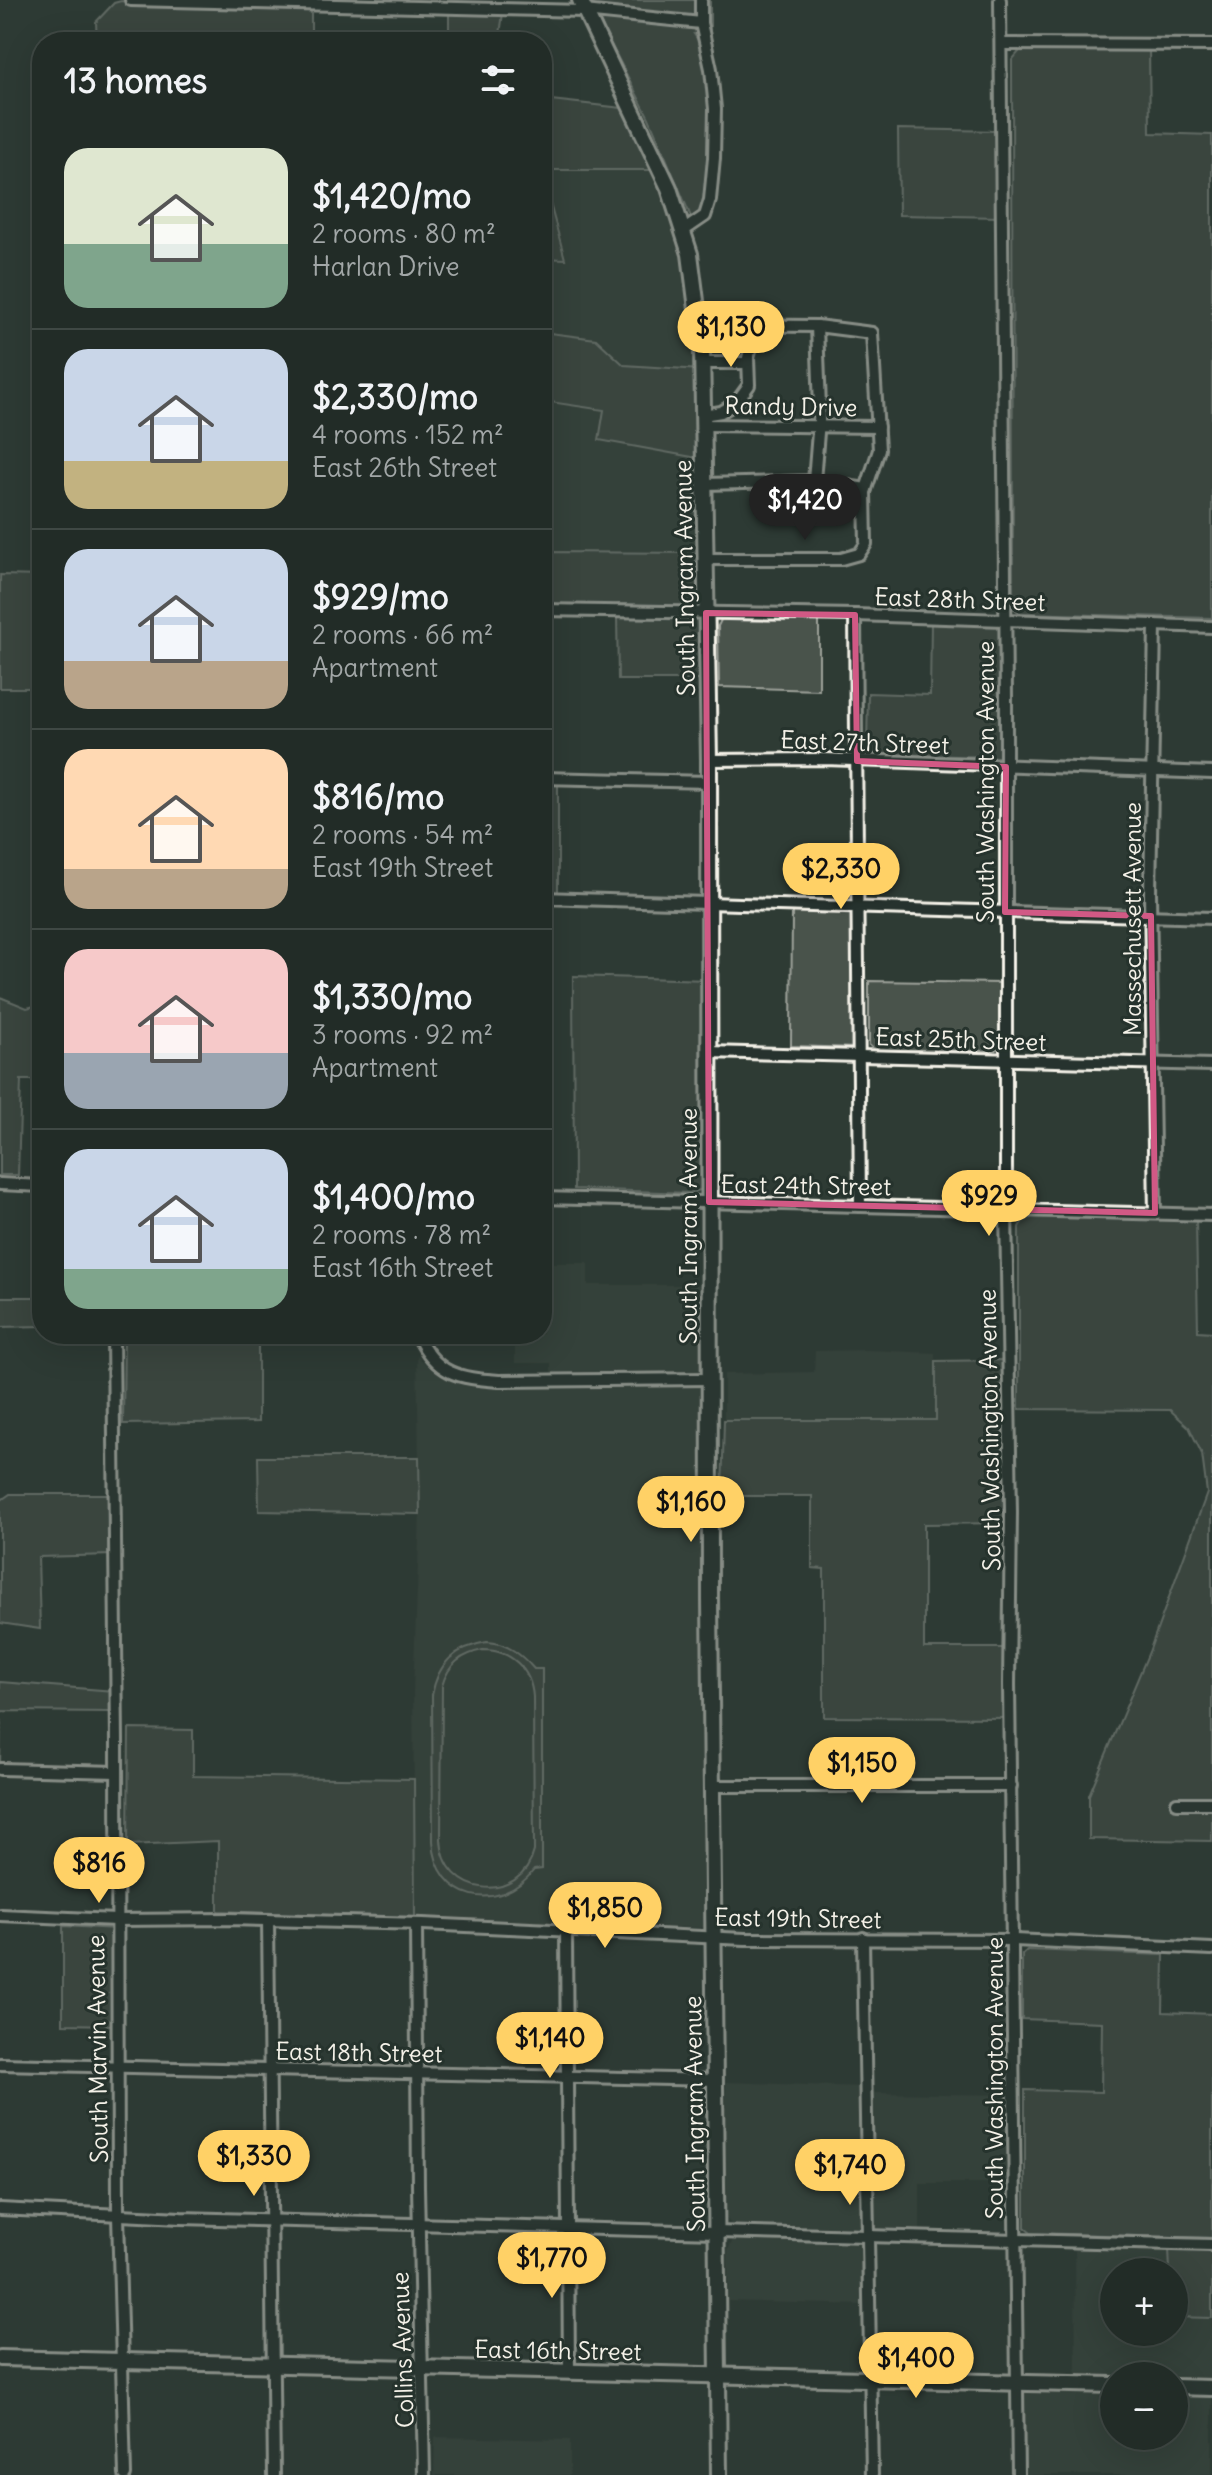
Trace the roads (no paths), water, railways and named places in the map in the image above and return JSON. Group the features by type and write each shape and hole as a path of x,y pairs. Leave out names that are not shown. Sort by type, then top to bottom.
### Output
{"main road":[{"name":"South Ingram Avenue","path":"582,5 669,188 690,254 700,325 709,760 712,1786 719,2475"},
{"name":"East 16th Street","path":"0,2358 1100,2385"},
{"path":"1188,2387 1212,2388"}],"street":[{"path":"132,0 582,5 701,23"},
{"path":"683,231 705,216 710,200 714,158 715,109 711,69 701,23 701,0"},
{"name":"South Washington Avenue","path":"1000,0 1006,1210 1018,2475"},
{"path":"1001,44 1212,45"},
{"path":"700,325 817,326 872,333 879,450 866,489 866,544 859,554 841,559 706,559"},
{"path":"703,420 736,403 749,385 748,363 758,325"},
{"path":"814,481 819,427 817,326"},
{"path":"702,363 748,363"},
{"name":"Randy Drive","path":"703,420 878,427"},
{"path":"705,484 814,481 866,489"},
{"path":"552,610 706,613"},
{"name":"East 28th Street","path":"706,613 1212,627"},
{"path":"855,615 860,1206"},
{"name":"Massechusett Avenue","path":"1155,625 1151,916 1155,1213"},
{"name":"East 27th Street","path":"709,760 857,761 1212,773"},
{"path":"552,778 709,782"},
{"path":"552,898 1212,918"},
{"name":"East 25th Street","path":"709,1052 1212,1065"},
{"path":"0,1184 32,1186"},
{"name":"East 24th Street","path":"552,1198 1212,1215"},
{"name":"South Marvin Avenue","path":"113,1344 118,2215 125,2475"},
{"path":"421,1344 425,1352 445,1372 469,1379 711,1379"},
{"path":"0,1769 117,1772"},
{"path":"712,1786 1011,1786"},
{"path":"1177,1803 1212,1803"},
{"name":"East 19th Street","path":"0,1915 116,1920 416,1924 713,1937 1014,1940 1212,1949"},
{"path":"268,1920 274,2475"},
{"name":"Collins Avenue","path":"416,1924 424,2475"},
{"path":"566,1932 569,2372"},
{"path":"863,1938 872,2475"},
{"name":"East 18th Street","path":"0,2064 716,2080"},
{"path":"0,2209 271,2221 1212,2245"}]}
